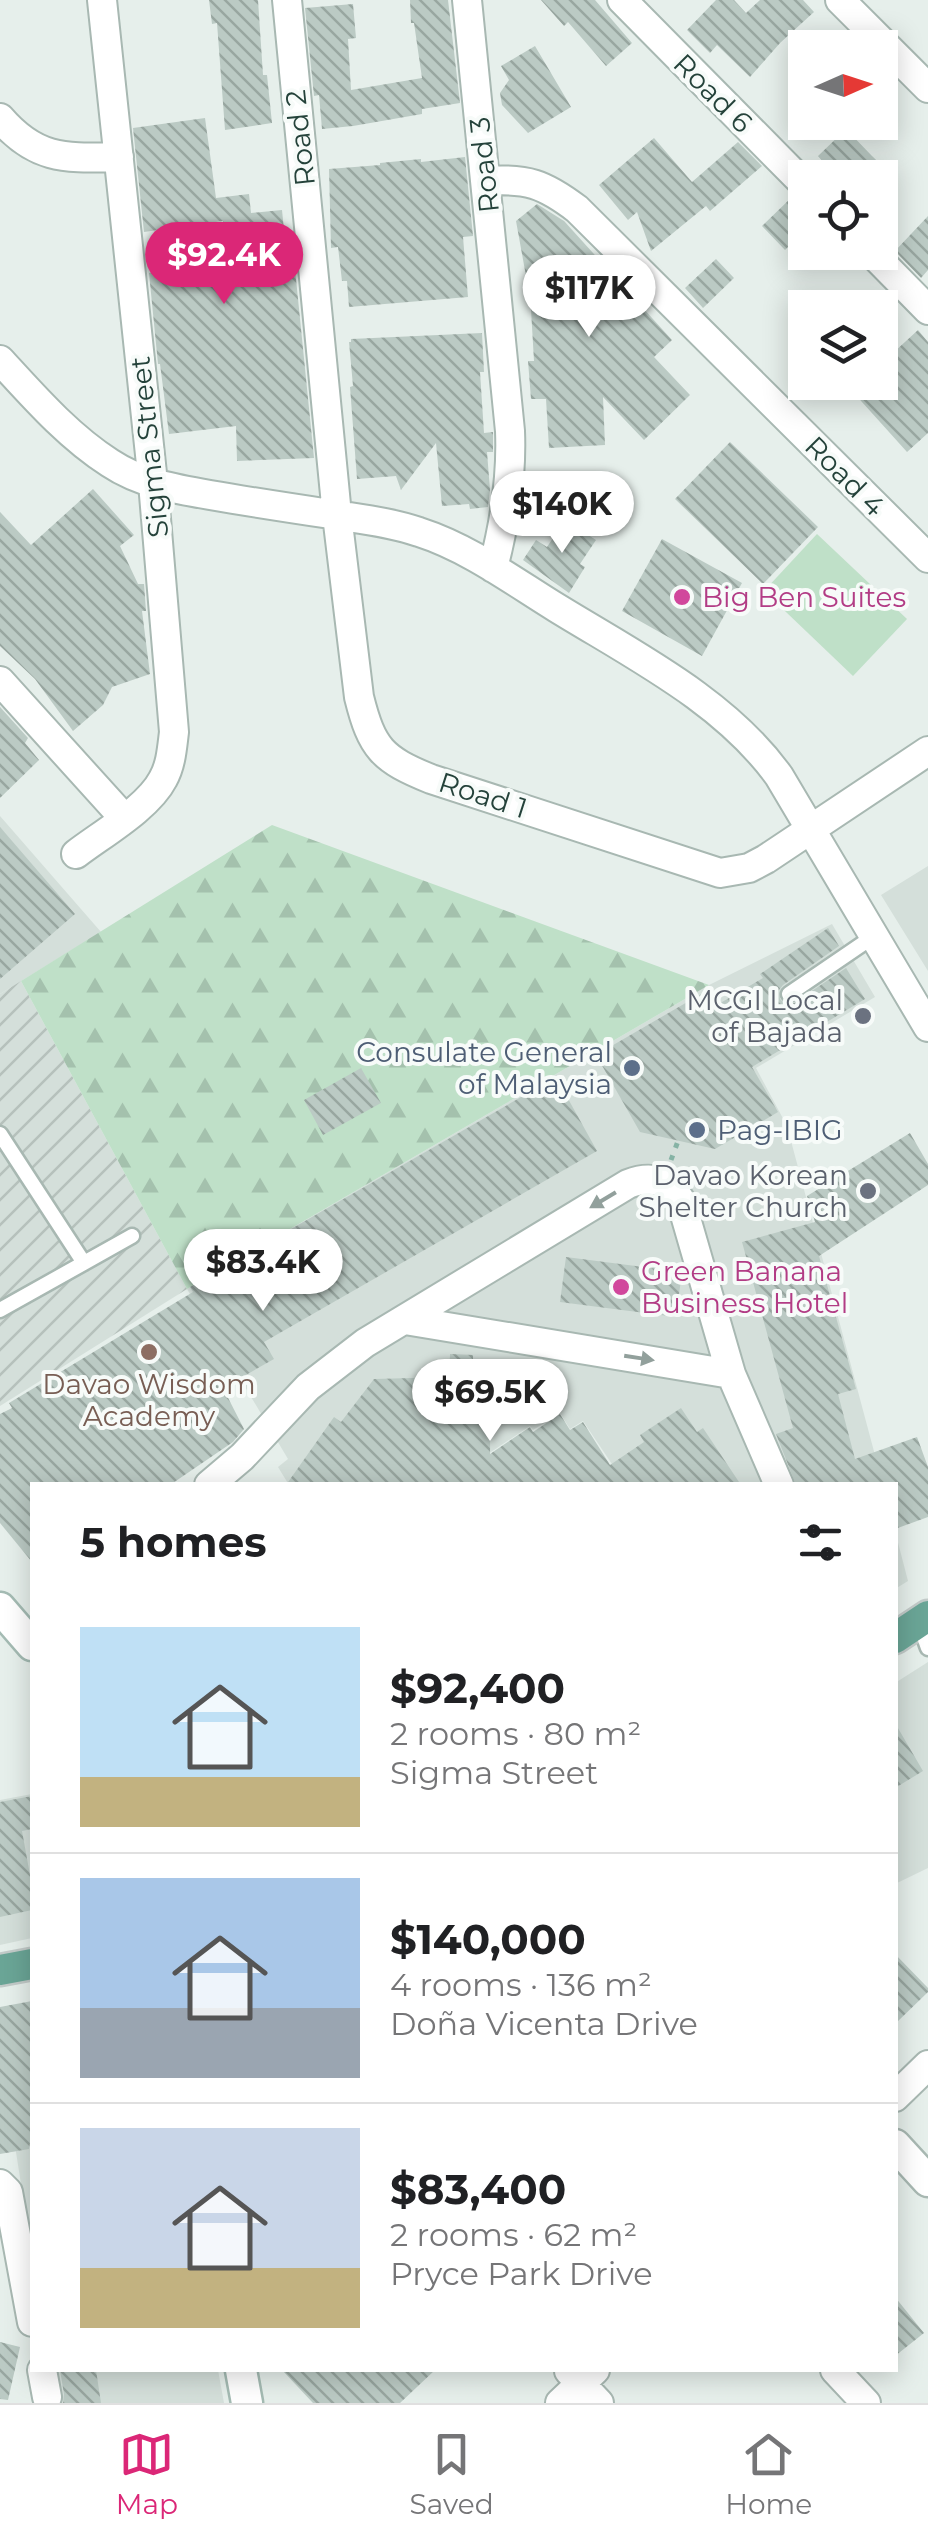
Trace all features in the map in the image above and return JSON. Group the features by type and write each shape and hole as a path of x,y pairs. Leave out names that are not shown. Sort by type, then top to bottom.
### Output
{"main road":[{"path":"0,1970 30,1964"}],"street":[{"name":"Sigma Street","path":"76,854 146,801 162,781 174,732 102,0"},
{"name":"Road 2","path":"287,0 337,515"},
{"name":"Road 3","path":"467,0 512,469 493,568"},
{"name":"Road 6","path":"622,0 788,168"},
{"path":"840,0 928,88"},
{"path":"0,118 32,147 54,156 119,157"},
{"name":"Road 4","path":"486,181 516,179 537,184 577,208 928,558"},
{"path":"889,270 928,310"},
{"path":"0,360 52,414 111,464 152,484 380,522 455,546 642,660 732,722 760,749 812,828 928,1027"},
{"name":"Road 1","path":"337,515 359,697 373,742 388,758 432,779 720,873 749,868 928,751"},
{"path":"0,681 124,818"},
{"path":"213,1482 242,1457 308,1387 365,1343 640,1180 664,1182 681,1201 731,1374 778,1482"},
{"path":"405,1320 731,1374"},
{"path":"898,2093 928,2065"},
{"path":"898,2148 928,2181"},
{"path":"0,2184 8,2192 30,2311"},
{"path":"242,2372 248,2403"},
{"path":"837,2372 866,2403"},
{"path":"560,2403 586,2382"}],"lane":[{"path":"790,994 874,936"},
{"path":"0,1134 6,1156 84,1263"},
{"path":"0,1310 132,1236"}],"shaded area":[{"path":"0,816 101,932 0,994"},
{"path":"928,866 928,971 881,895"},
{"path":"832,924 875,997 756,1068 787,1126 882,1482 624,1482 583,1421 570,1429 560,1413 533,1430 530,1426 485,1456 287,1482 278,1467 288,1459 187,1289 709,985"},
{"path":"21,981 187,1289 0,1406 0,994"},
{"path":"898,1543 908,1581 898,1587"},
{"path":"928,1662 928,1868 898,1883 898,1681"},
{"path":"30,1794 30,1938 0,1945 0,1800"},
{"path":"30,2088 30,2242 7,2094"},
{"path":"51,2372 218,2372 224,2403 56,2403"}],"green space":[{"path":"817,534 907,619 853,676 764,591"},
{"path":"272,825 709,985 187,1289 21,981"}],"building":[{"path":"209,0 258,0 263,75 267,75 272,123 225,130 217,23 212,24"},
{"path":"410,0 448,0 460,103 422,109 422,114 322,129 319,95 314,96 305,8 353,4 356,38 348,39 351,90 422,78"},
{"path":"541,0 595,0 632,43 606,66 568,22 564,26"},
{"path":"716,0 734,0 746,13 760,0 803,0 814,12 794,30 788,30 788,36 750,77 717,45 710,53 687,30"},
{"path":"535,46 571,107 528,133 502,105 500,93 509,80 501,66"},
{"path":"205,118 216,198 249,194 251,213 282,210 287,260 294,259 314,458 237,461 236,426 169,434 149,273 227,266 223,221 144,232 133,128"},
{"path":"654,138 692,182 738,142 762,166 710,211 706,206 651,251 637,212 628,220 599,185"},
{"path":"835,140 857,140 877,160 822,160 818,156"},
{"path":"465,157 473,236 463,237 468,297 349,307 338,247 331,248 329,169"},
{"path":"788,201 785,250 762,226"},
{"path":"537,204 564,221 672,340 654,357 690,395 644,440 603,397 605,445 549,448 546,399 531,399 528,361 534,361 529,275 526,276 516,221"},
{"path":"928,216 928,270 921,278 898,254 898,248"},
{"path":"716,259 734,278 703,308 685,288"},
{"path":"918,330 928,342 928,433 907,452 860,400 898,400 898,348"},
{"path":"482,333 484,433 493,432 493,452 487,452 488,507 442,506 436,443 401,490 396,476 357,479 350,387 351,339"},
{"path":"730,442 818,527 763,584 675,499"},
{"path":"93,489 134,535 120,546 138,584 144,584 146,611 142,611 150,674 112,687 103,705 73,731 35,679 0,646 0,512 31,545"},
{"path":"565,520 596,540 580,564 585,567 569,593 523,560 536,540 547,547"},
{"name":"Big Ben Suites","path":"662,539 742,583 702,656 622,611"},
{"path":"0,707 28,738 25,743 39,760 0,798"},
{"path":"0,827 75,914 0,979"},
{"path":"828,928 839,946 783,985 780,999 785,1004 794,1003 846,968 865,999 752,1067 778,1112 715,1149 640,1132 596,1055 708,990 717,1005 763,978 760,974"},
{"path":"361,1068 381,1103 323,1135 304,1100"},
{"path":"556,1077 597,1151 264,1342 274,1359 223,1388 244,1429 233,1442 174,1482 30,1482 30,1560 0,1523 0,1414 12,1408 9,1403 193,1292 190,1287"},
{"path":"910,1133 928,1164 928,1185 819,1256 856,1389 838,1394 855,1459 917,1437 928,1467 928,1517 898,1528 898,1482 795,1482 776,1434 793,1428 742,1242 815,1222 807,1196"},
{"name":"Green Banana Business Hotel","path":"566,1257 682,1272 676,1317 560,1302"},
{"path":"450,1354 473,1355 473,1369 491,1369 490,1454 530,1427 533,1432 560,1414 570,1430 583,1422 610,1465 644,1442 640,1435 681,1408 697,1432 703,1428 739,1482 288,1482 334,1417 341,1422 374,1379 449,1377"},
{"path":"898,1728 923,1771 898,1786"},
{"path":"30,1796 30,1829 22,1831 30,1875 30,1910 0,1917 0,1802"},
{"path":"898,1957 928,1988 898,2021"},
{"path":"30,2001 29,2149 0,2154 0,2007"},
{"path":"898,2301 924,2333 898,2354"},
{"path":"0,2342 20,2347 8,2400 0,2399"},
{"path":"60,2372 96,2372 101,2403 63,2403"},
{"path":"284,2372 433,2372 400,2403 313,2403"}],"place":[{"name":"Big Ben Suites","path":"682,597"},
{"name":"MCGI Local of Bajada","path":"863,1016"},
{"name":"Consulate General of Malaysia","path":"632,1068"},
{"name":"Pag-IBIG","path":"697,1130"},
{"name":"Davao Korean Shelter Church","path":"868,1191"},
{"name":"Green Banana Business Hotel","path":"621,1287"},
{"name":"Davao Wisdom Academy","path":"149,1352"}]}
